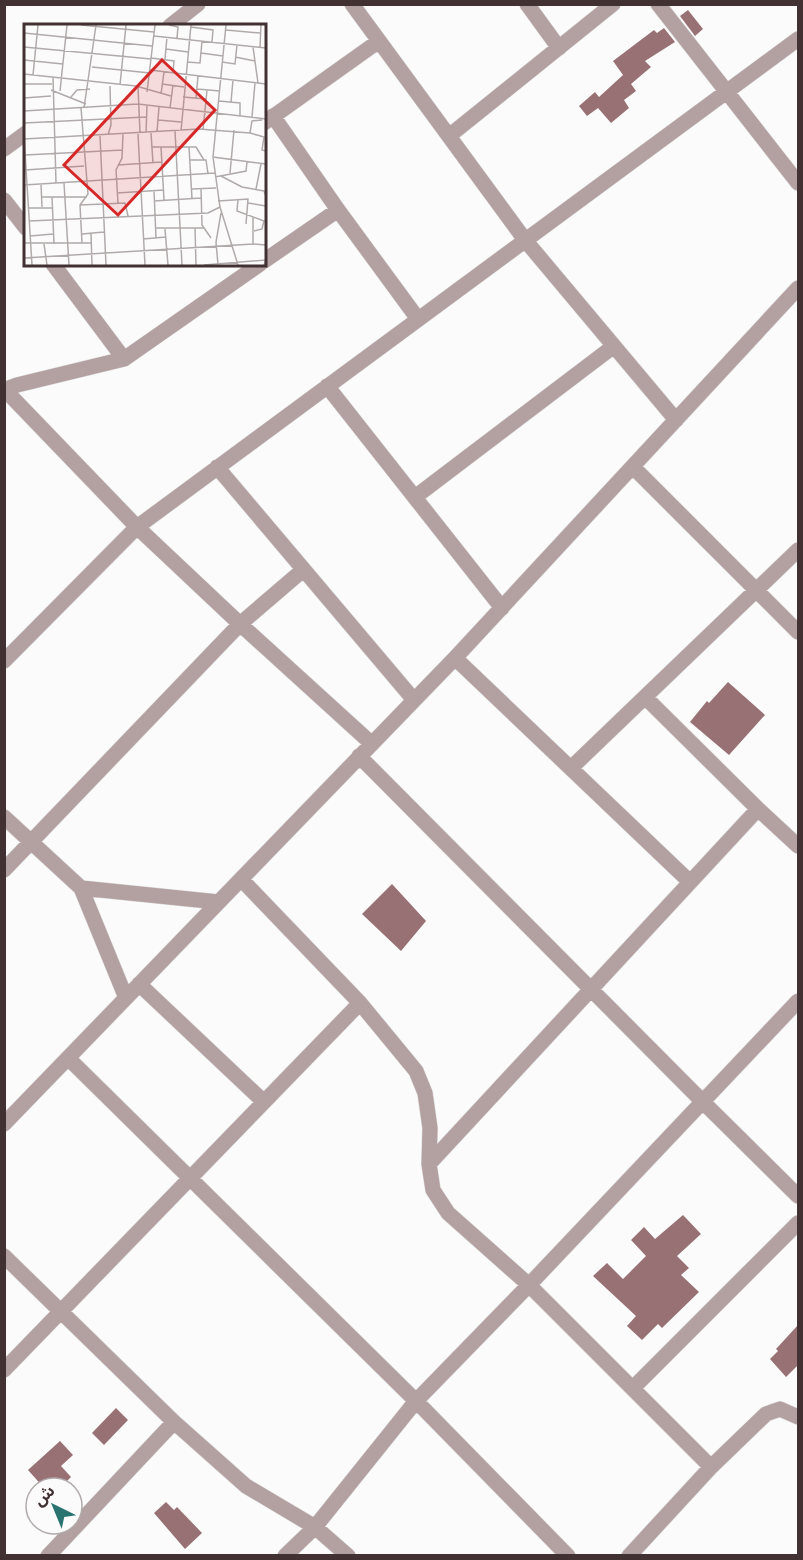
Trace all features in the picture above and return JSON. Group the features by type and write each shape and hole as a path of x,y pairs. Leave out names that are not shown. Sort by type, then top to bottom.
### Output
{"street":[{"path":"352,4 525,240 676,420"},
{"path":"527,4 559,48"},
{"path":"448,136 613,4"},
{"path":"658,4 798,183"},
{"path":"172,24 190,7"},
{"path":"4,661 136,527 798,39"},
{"path":"379,41 269,119 418,319"},
{"path":"4,149 24,134"},
{"path":"4,200 24,225"},
{"path":"266,260 338,210"},
{"path":"54,266 124,359"},
{"path":"250,267 124,359 17,385 5,390 136,527 372,744"},
{"path":"4,1124 455,658 798,288"},
{"path":"415,497 614,346"},
{"path":"327,386 502,608"},
{"path":"217,467 414,700"},
{"path":"633,467 798,632"},
{"path":"571,768 758,591 798,550"},
{"path":"4,870 240,624 303,570"},
{"path":"455,658 690,882"},
{"path":"645,697 798,846"},
{"path":"359,756 798,1196"},
{"path":"429,1164 758,809"},
{"path":"4,817 81,888 126,998"},
{"path":"241,879 360,1003 416,1071 425,1093 430,1128 429,1164 433,1190 447,1213 529,1285 711,1467"},
{"path":"81,888 218,902"},
{"path":"139,984 264,1102"},
{"path":"285,1556 315,1527 416,1401 798,1001"},
{"path":"4,1370 360,1003"},
{"path":"68,1058 416,1401 568,1556"},
{"path":"633,1388 798,1223"},
{"path":"4,1256 174,1422 246,1486 315,1527 348,1556"},
{"path":"629,1556 711,1467 766,1414 780,1408 798,1417"},
{"path":"48,1556 174,1422"}],"building":[{"path":"688,10 703,29 695,36 680,16"},
{"path":"664,28 675,42 645,61 651,67 631,84 636,91 624,100 629,108 611,123 598,108 587,116 579,106 595,92 599,97 623,75 613,61 654,30 657,33"},
{"path":"728,682 765,715 729,755 690,722 707,701 709,703"},
{"path":"392,884 426,921 401,951 362,914"},
{"path":"683,1215 701,1234 677,1256 689,1268 681,1275 699,1292 662,1328 658,1324 642,1340 627,1326 636,1316 593,1276 607,1263 623,1279 646,1256 631,1240 644,1227 655,1239"},
{"path":"798,1325 798,1365 786,1377 770,1359"},
{"path":"116,1408 128,1420 104,1445 92,1433"},
{"path":"60,1441 73,1455 61,1466 70,1476 33,1476 28,1470"},
{"path":"166,1502 174,1510 177,1507 202,1533 185,1549 154,1513"}]}
